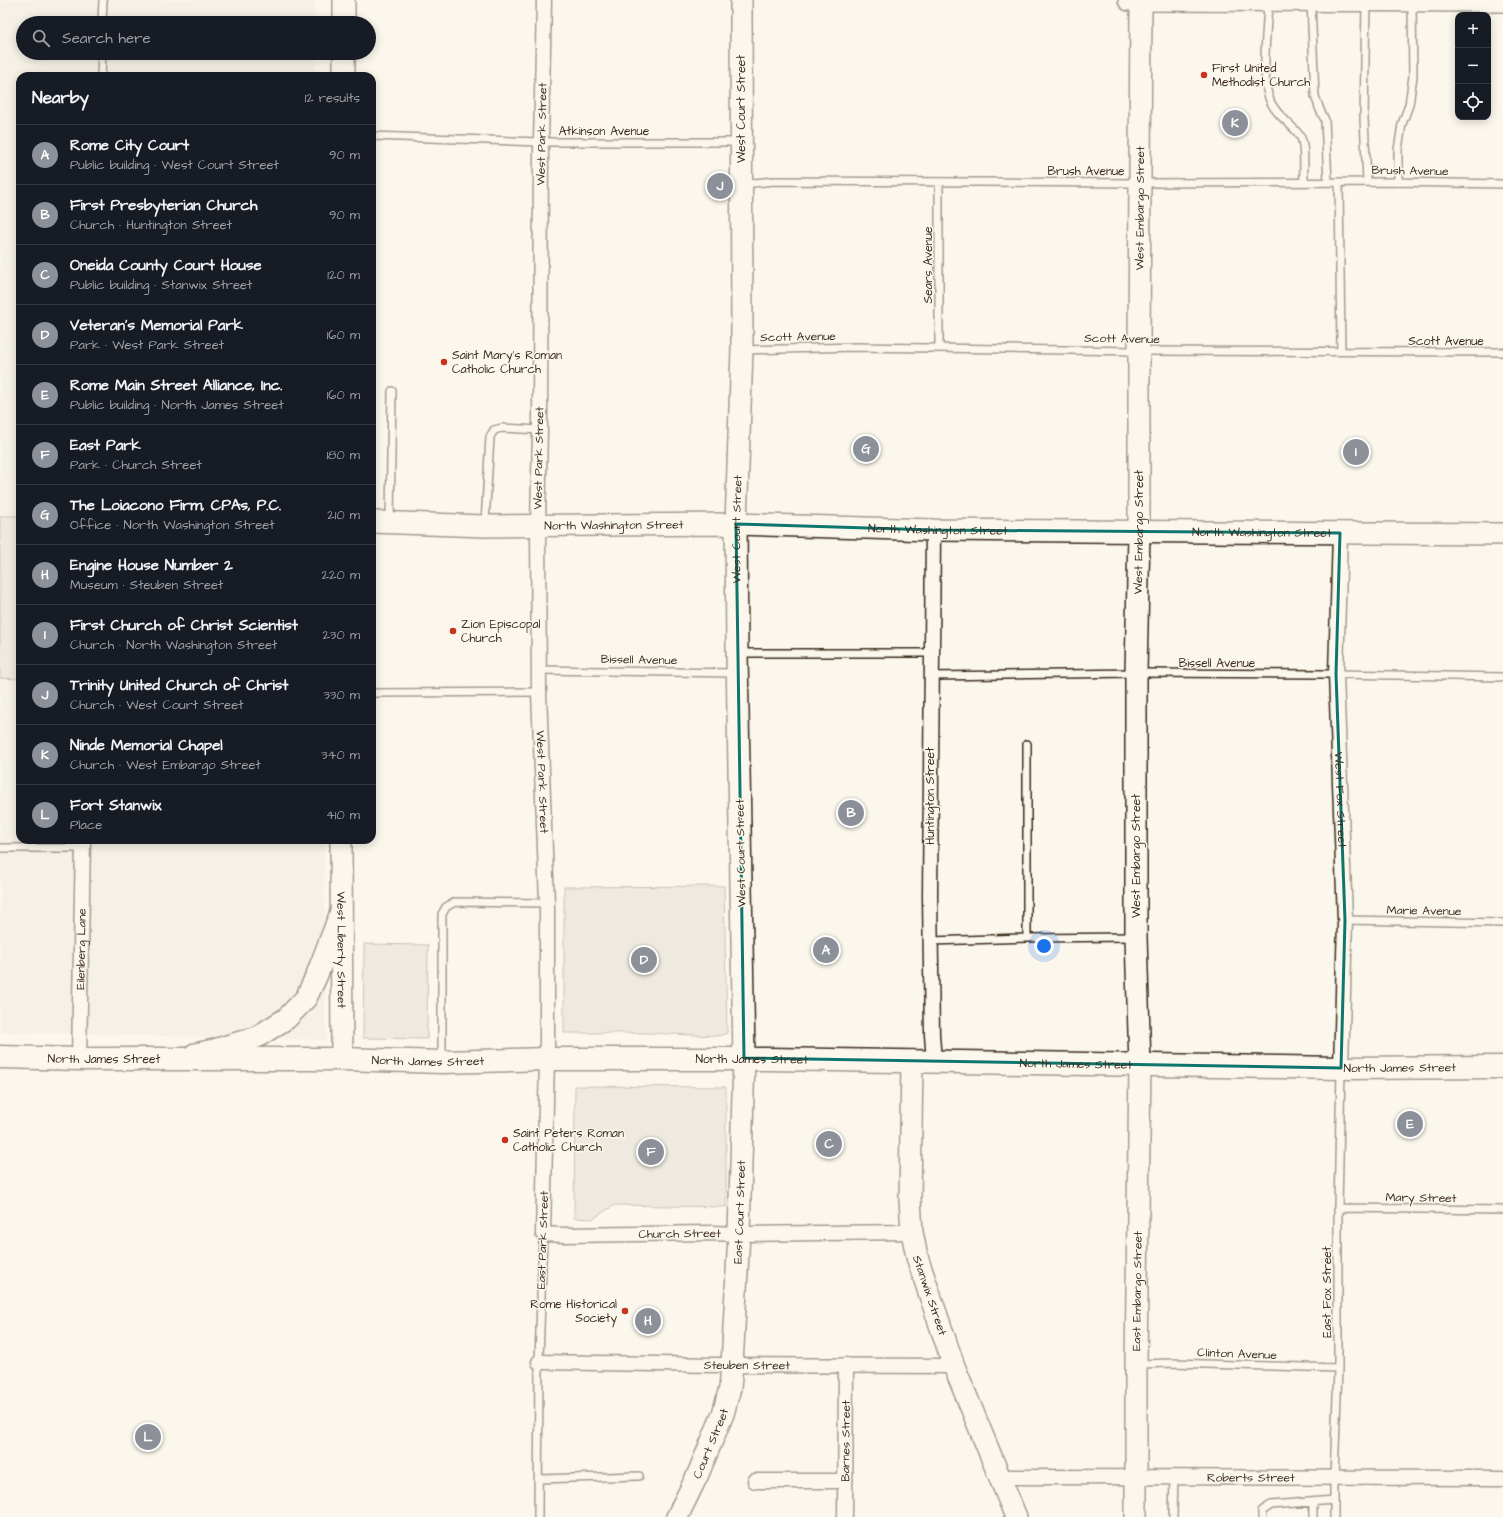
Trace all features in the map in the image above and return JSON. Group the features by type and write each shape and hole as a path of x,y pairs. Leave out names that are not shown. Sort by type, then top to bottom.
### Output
{"main road":[{"name":"North James Street","path":"0,1057 79,1059 342,1059 442,1062 547,1059 744,1058 1341,1068 1503,1067"}],"street":[{"path":"344,0 344,16"},
{"name":"West Park Street","path":"544,0 541,142 540,430 538,524 539,692 547,903 547,1059"},
{"name":"West Court Street","path":"742,0 742,350 736,524 744,1058"},
{"path":"1129,0 1503,1"},
{"name":"West Embargo Street","path":"1140,1064 1136,937 1136,673 1139,532 1141,0"},
{"path":"344,60 344,72"},
{"name":"North Washington Street","path":"381,522 485,526 538,524 736,524 933,530 1503,534"},
{"name":"Huntington Street","path":"933,530 930,942 934,1061"},
{"name":"West Fox Street","path":"1340,533 1336,674 1345,920 1341,1068"},
{"name":"Eilenberg Lane","path":"79,1059 83,844"},
{"name":"West Liberty Street","path":"341,844 342,1059"},
{"path":"173,1059 214,1050 257,1038 287,1018 306,998 316,977 341,912"},
{"name":"East Court Street","path":"732,1365 739,1234 744,1058"},
{"name":"East Park Street","path":"543,1234 547,1059"},
{"name":"Stanwix Street","path":"912,1061 910,1199 912,1232 917,1257 954,1366 1016,1517"},
{"name":"East Embargo Street","path":"1136,1517 1136,1364 1140,1064"},
{"name":"Church Street","path":"543,1234 912,1232"},
{"name":"Steuben Street","path":"539,1362 954,1366"},
{"name":"Court Street","path":"676,1517 698,1474 724,1414 730,1388 732,1365"},
{"name":"Barnes Street","path":"845,1517 846,1365"},
{"name":"Roberts Street","path":"1000,1477 1503,1478"},
{"path":"755,1481 845,1481"}],"lane":[{"path":"102,16 103,0"},
{"path":"1268,1 1265,73 1266,88 1269,100 1275,110 1301,136 1303,146 1304,182"},
{"path":"1311,1 1315,96 1320,110 1326,120 1328,182"},
{"path":"1366,1 1364,118 1367,182"},
{"path":"1398,182 1398,150 1402,124 1409,105 1413,76 1412,1"},
{"path":"101,72 102,60"},
{"name":"Atkinson Avenue","path":"376,136 541,142 741,142"},
{"name":"Brush Avenue","path":"741,184 774,181 1140,183 1398,182 1503,184"},
{"name":"Sears Avenue","path":"939,182 939,348"},
{"path":"1339,182 1341,351"},
{"name":"Scott Avenue","path":"742,350 854,347 1139,351 1503,352"},
{"path":"381,522 392,391"},
{"path":"485,526 490,437 494,430 502,428 540,430"},
{"name":"Bissell Avenue","path":"540,670 737,663 932,653"},
{"name":"Bissell Avenue","path":"932,676 1136,673 1503,677"},
{"path":"376,693 539,692"},
{"path":"1027,744 1027,938"},
{"path":"0,848 83,844"},
{"path":"442,1062 442,914 446,907 455,902 547,903"},
{"name":"Marie Avenue","path":"1345,920 1503,923"},
{"path":"930,942 1027,938 1136,937"},
{"name":"East Fox Street","path":"1334,1517 1338,1368 1338,1208 1341,1068"},
{"name":"Mary Street","path":"1338,1208 1503,1210"},
{"name":"East Park Street","path":"538,1517 539,1362 543,1234"},
{"name":"Clinton Avenue","path":"1136,1364 1172,1363 1338,1368"},
{"path":"538,1479 639,1476"},
{"path":"1174,1477 1174,1517"},
{"path":"1262,1517 1262,1511 1271,1505 1334,1500"},
{"path":"1313,1502 1313,1517"}],"highlighted area":[{"path":"736,524 933,530 1340,533 1336,674 1345,920 1341,1068 744,1058"}],"shaded area":[{"path":"0,0 315,0 315,16 16,16 16,60 315,60 316,72 16,72 16,844 324,844 326,1040 0,1032"},
{"path":"0,516 16,516 16,679 0,678"},
{"path":"724,886 727,1033 719,1036 647,1033 564,1033 564,887"},
{"path":"364,944 428,945 427,1039 363,1038"},
{"path":"575,1086 726,1087 726,1207 615,1205 592,1219 574,1218"}],"place":[{"name":"First United Methodist Church","path":"1204,75"},
{"name":"Ninde Memorial Chapel","path":"1235,123"},
{"name":"Trinity United Church of Christ","path":"720,186"},
{"name":"Saint Mary's Roman Catholic Church","path":"444,362"},
{"name":"The Loiacono Firm, CPAs, P.C.","path":"866,449"},
{"name":"First Church of Christ Scientist","path":"1356,452"},
{"name":"Zion Episcopal Church","path":"453,631"},
{"name":"First Presbyterian Church","path":"851,813"},
{"name":"Rome City Court","path":"826,950"},
{"name":"Veteran's Memorial Park","path":"644,960"},
{"name":"Rome Main Street Alliance, Inc.","path":"1410,1124"},
{"name":"Saint Peters Roman Catholic Church","path":"505,1140"},
{"name":"Oneida County Court House","path":"829,1144"},
{"name":"East Park","path":"651,1152"},
{"name":"Rome Historical Society","path":"625,1311"},
{"name":"Engine House Number 2","path":"648,1321"},
{"name":"Fort Stanwix","path":"148,1437"}]}
